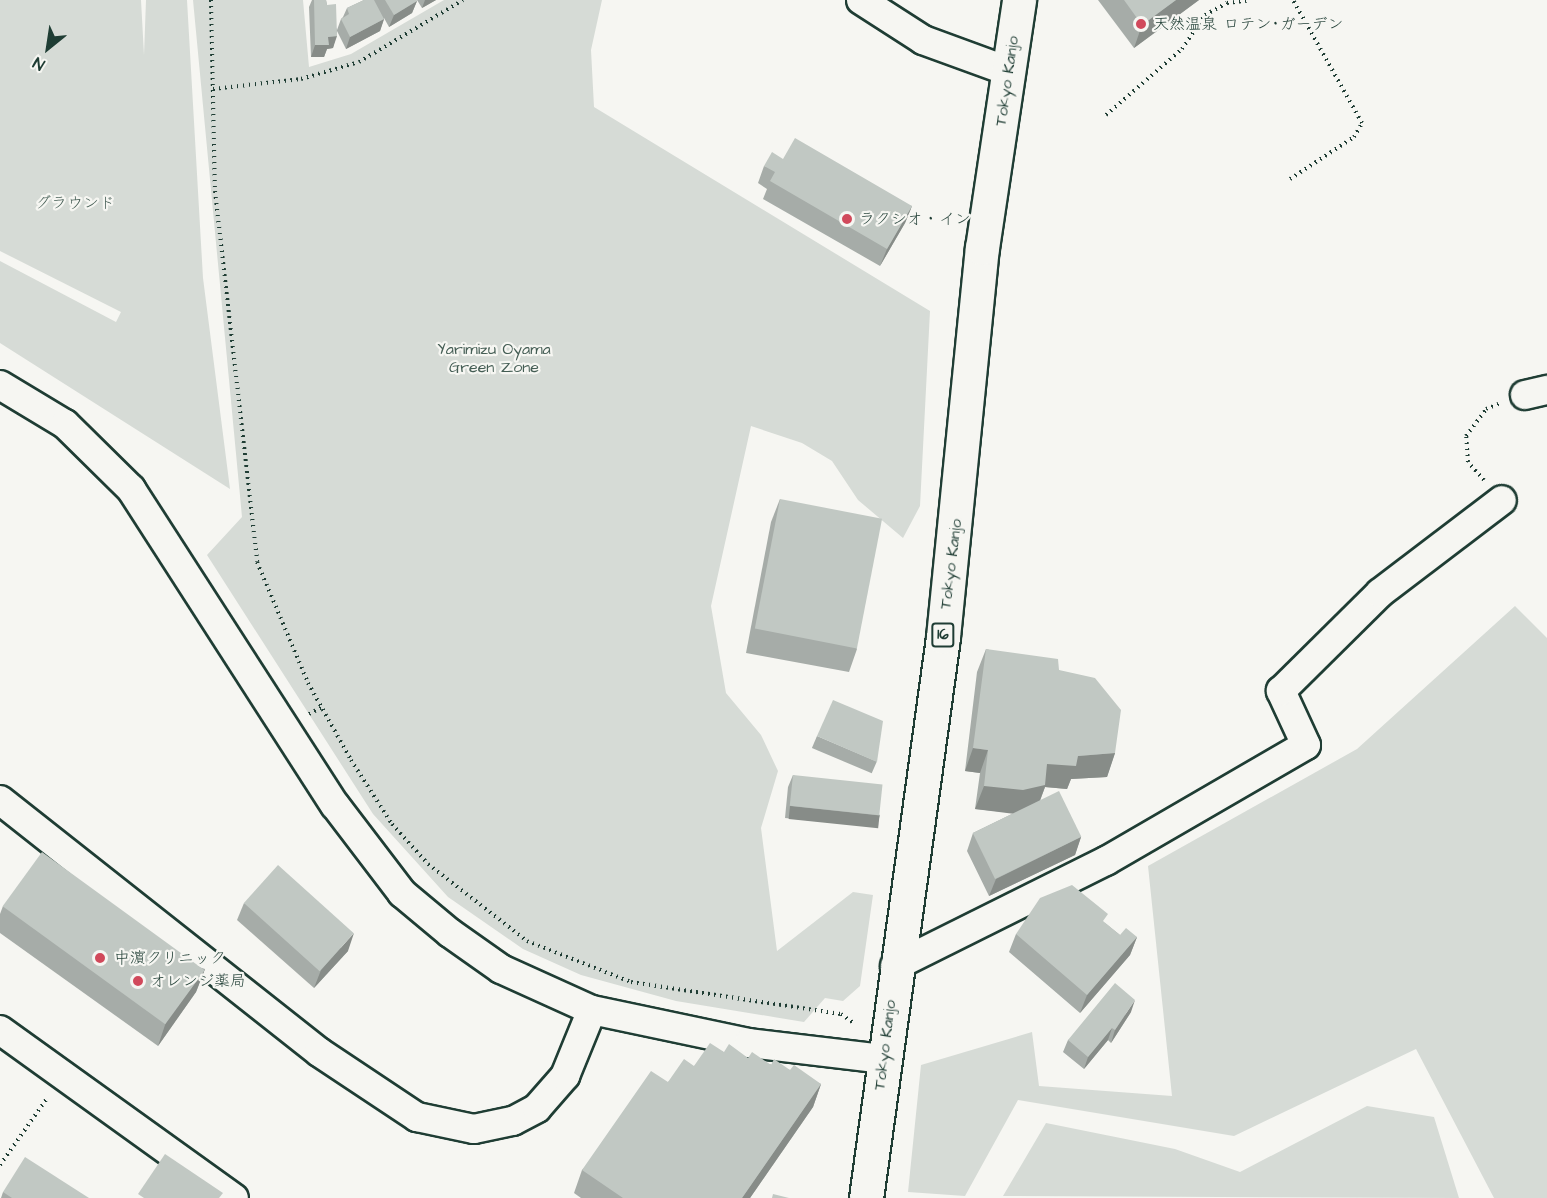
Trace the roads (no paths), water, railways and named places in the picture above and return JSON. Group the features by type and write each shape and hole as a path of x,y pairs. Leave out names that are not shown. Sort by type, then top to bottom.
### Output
{"highway":[{"name":"Tokyo Kanjo","path":"866,1198 895,966 943,637 982,248 1019,0"}],"street":[{"path":"861,0 923,40 1008,71"},
{"path":"0,385 74,431 131,489 335,805 402,893 501,969 592,1011 719,1038 883,1059"},
{"path":"895,966 1106,861 1306,745 1281,691 1380,593 1502,500"},
{"path":"0,800 319,1052 422,1119 474,1129 513,1121 537,1108 565,1076 592,1011"},
{"path":"0,1030 234,1198"}],"place":[{"name":"天然温泉 ロテン･ガーデン","path":"1141,24"},
{"name":"ラクシオ・イン","path":"847,219"},
{"name":"中濵クリニック","path":"100,958"},
{"name":"オレンジ薬局","path":"138,981"}],"park label":[{"name":"グラウンド","path":"75,203"},
{"name":"Yarimizu Oyama Green Zone","path":"494,358"}]}
